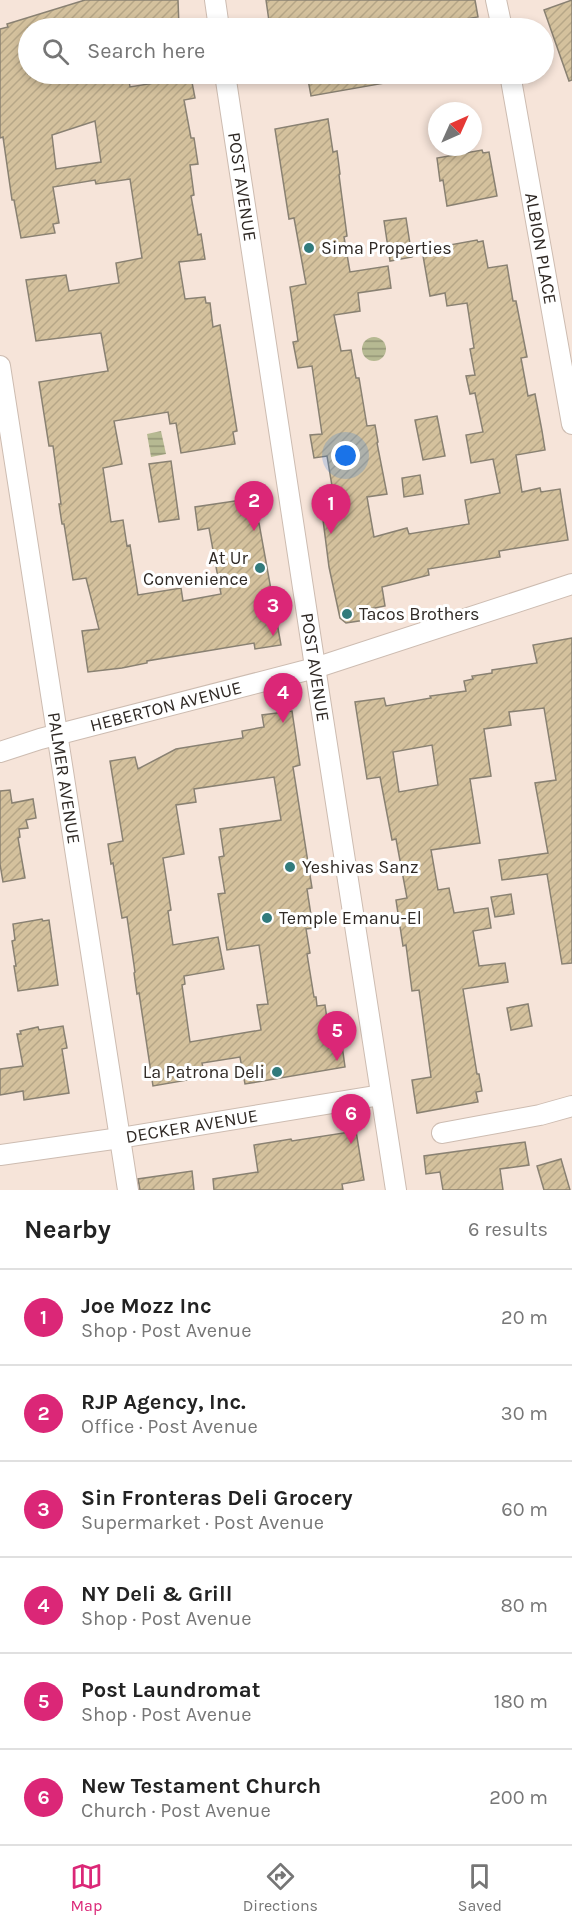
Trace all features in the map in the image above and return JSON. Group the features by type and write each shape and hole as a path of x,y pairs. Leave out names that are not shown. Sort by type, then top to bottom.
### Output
{"street":[{"path":"214,0 217,18"},
{"path":"496,0 500,18"},
{"name":"POST AVENUE","path":"227,84 396,1190"},
{"name":"ALBION PLACE","path":"512,84 572,424"},
{"name":"PALMER AVENUE","path":"0,366 128,1190"},
{"name":"HEBERTON AVENUE","path":"0,752 315,668 572,584"},
{"name":"DECKER AVENUE","path":"0,1155 120,1138 381,1095"},
{"path":"442,1133 540,1115 572,1106"}],"shaded area":[{"path":"374,337 383,340 386,349 383,358 374,361 365,358 362,349 365,340"},
{"path":"161,431 166,454 151,457 147,434"}],"building":[{"path":"85,0 178,0 179,18 26,18"},
{"path":"266,0 475,0 478,17 472,18 269,18"},
{"path":"572,0 572,80 569,81 554,38 554,18 547,18 544,10"},
{"path":"18,21 18,84 130,84 130,87 148,84 192,84 195,98 184,100 198,164 190,165 194,195 191,196 205,259 179,262 185,299 205,297 206,303 210,303 213,327 220,325 237,431 233,432 235,444 181,453 176,423 170,424 168,412 114,421 122,464 103,468 111,522 123,520 127,546 130,545 138,595 181,588 183,601 221,594 209,528 198,530 195,507 248,499 252,524 259,523 281,645 255,649 254,643 147,661 147,663 122,668 88,672 82,631 99,629 86,578 73,580 59,504 61,504 53,446 49,446 39,382 108,371 101,333 36,341 26,280 66,275 69,291 119,283 116,263 142,258 130,179 96,184 95,180 53,187 59,223 53,224 55,233 21,238 14,200 12,200 3,137 0,138 0,29 8,27 7,24","holes":["95,121 101,162 56,169 52,135"]},
{"path":"309,84 379,84 311,96"},
{"path":"328,119 333,152 337,151 347,236 344,237 350,272 388,266 391,288 358,293 360,311 334,315 341,351 351,350 356,378 359,378 367,426 375,425 387,494 367,497 374,537 407,528 409,534 469,524 465,500 500,493 493,459 471,463 466,435 483,432 475,393 470,394 466,376 475,375 470,349 474,348 467,303 447,306 445,293 430,296 422,250 477,240 478,242 483,241 488,268 507,265 527,357 521,358 528,396 535,394 542,431 545,450 516,455 522,492 540,488 541,492 560,489 568,540 499,551 500,557 428,569 429,575 382,587 385,606 364,610 365,620 346,623 340,618 329,567 322,512 336,510 327,456 314,458 310,435 322,434 312,366 298,368 293,342 298,341 290,287 306,284 294,218 289,219 275,129"},
{"path":"482,150 483,153 489,152 497,196 447,206 437,158 482,156"},
{"path":"406,218 412,257 390,261 384,221"},
{"path":"437,416 445,456 423,460 415,420"},
{"path":"171,461 179,519 159,522 149,464"},
{"path":"420,475 423,494 404,497 402,478"},
{"path":"572,638 572,963 562,964 547,874 502,880 499,860 548,853 535,783 556,780 544,708 509,712 511,725 484,729 491,776 470,779 480,843 431,850 438,890 449,888 454,913 488,908 491,928 473,931 479,966 505,963 508,982 463,989 477,1074 479,1074 482,1091 476,1092 478,1102 417,1113 412,1080 431,1077 419,990 412,991 406,945 403,946 396,900 407,898 396,839 392,840 380,777 367,779 355,702 384,698 386,706 466,691 464,681 473,679 472,676 492,673 492,670 537,663 533,645","holes":["432,745 438,785 399,792 393,752"]},
{"path":"292,711 300,765 293,767 312,888 307,889 313,928 306,929 310,953 307,954 317,1006 325,1005 329,1033 340,1031 345,1067 245,1084 240,1057 202,1063 205,1077 153,1086 139,993 137,994 127,917 122,918 108,844 123,841 110,761 135,757 138,769 176,749 243,738 242,731 264,727 262,715","holes":["274,777 281,820 220,829 224,856 219,857 225,893 218,894 227,950 259,945 268,1004 257,1005 261,1030 190,1042 182,985 185,984 184,976 224,969 218,937 173,945 168,911 171,910 163,858 184,854 176,805 196,802 194,789"]},
{"path":"10,790 12,803 33,799 36,818 26,820 28,828 19,829 20,837 18,838 25,878 3,882 0,864 0,791"},
{"path":"511,894 514,914 495,917 491,897"},
{"path":"42,919 43,921 49,920 58,985 18,991 12,941 15,940 13,924"},
{"path":"528,1004 532,1026 511,1030 507,1008"},
{"path":"63,1026 67,1048 62,1049 69,1093 24,1100 23,1091 0,1095 0,1069 23,1066 17,1034 21,1034 20,1031 38,1027 39,1030"},
{"path":"356,1131 364,1180 342,1184 343,1190 214,1190 213,1179 258,1172 254,1145"},
{"path":"525,1142 529,1165 500,1169 503,1190 443,1190 440,1172 426,1174 424,1156"},
{"path":"561,1159 570,1190 544,1190 537,1166"},
{"path":"192,1171 194,1190 140,1190 138,1179"}],"place":[{"name":"Sima Properties","path":"309,248"},
{"name":"RJP Agency, Inc.","path":"254,531"},
{"name":"Joe Mozz Inc","path":"331,534"},
{"name":"At Ur Convenience","path":"260,568"},
{"name":"Tacos Brothers","path":"347,614"},
{"name":"Sin Fronteras Deli Grocery","path":"273,636"},
{"name":"NY Deli & Grill","path":"283,723"},
{"name":"Yeshivas Sanz","path":"290,867"},
{"name":"Temple Emanu-El","path":"267,918"},
{"name":"Post Laundromat","path":"337,1061"},
{"name":"La Patrona Deli","path":"277,1072"},
{"name":"New Testament Church","path":"351,1144"}]}
